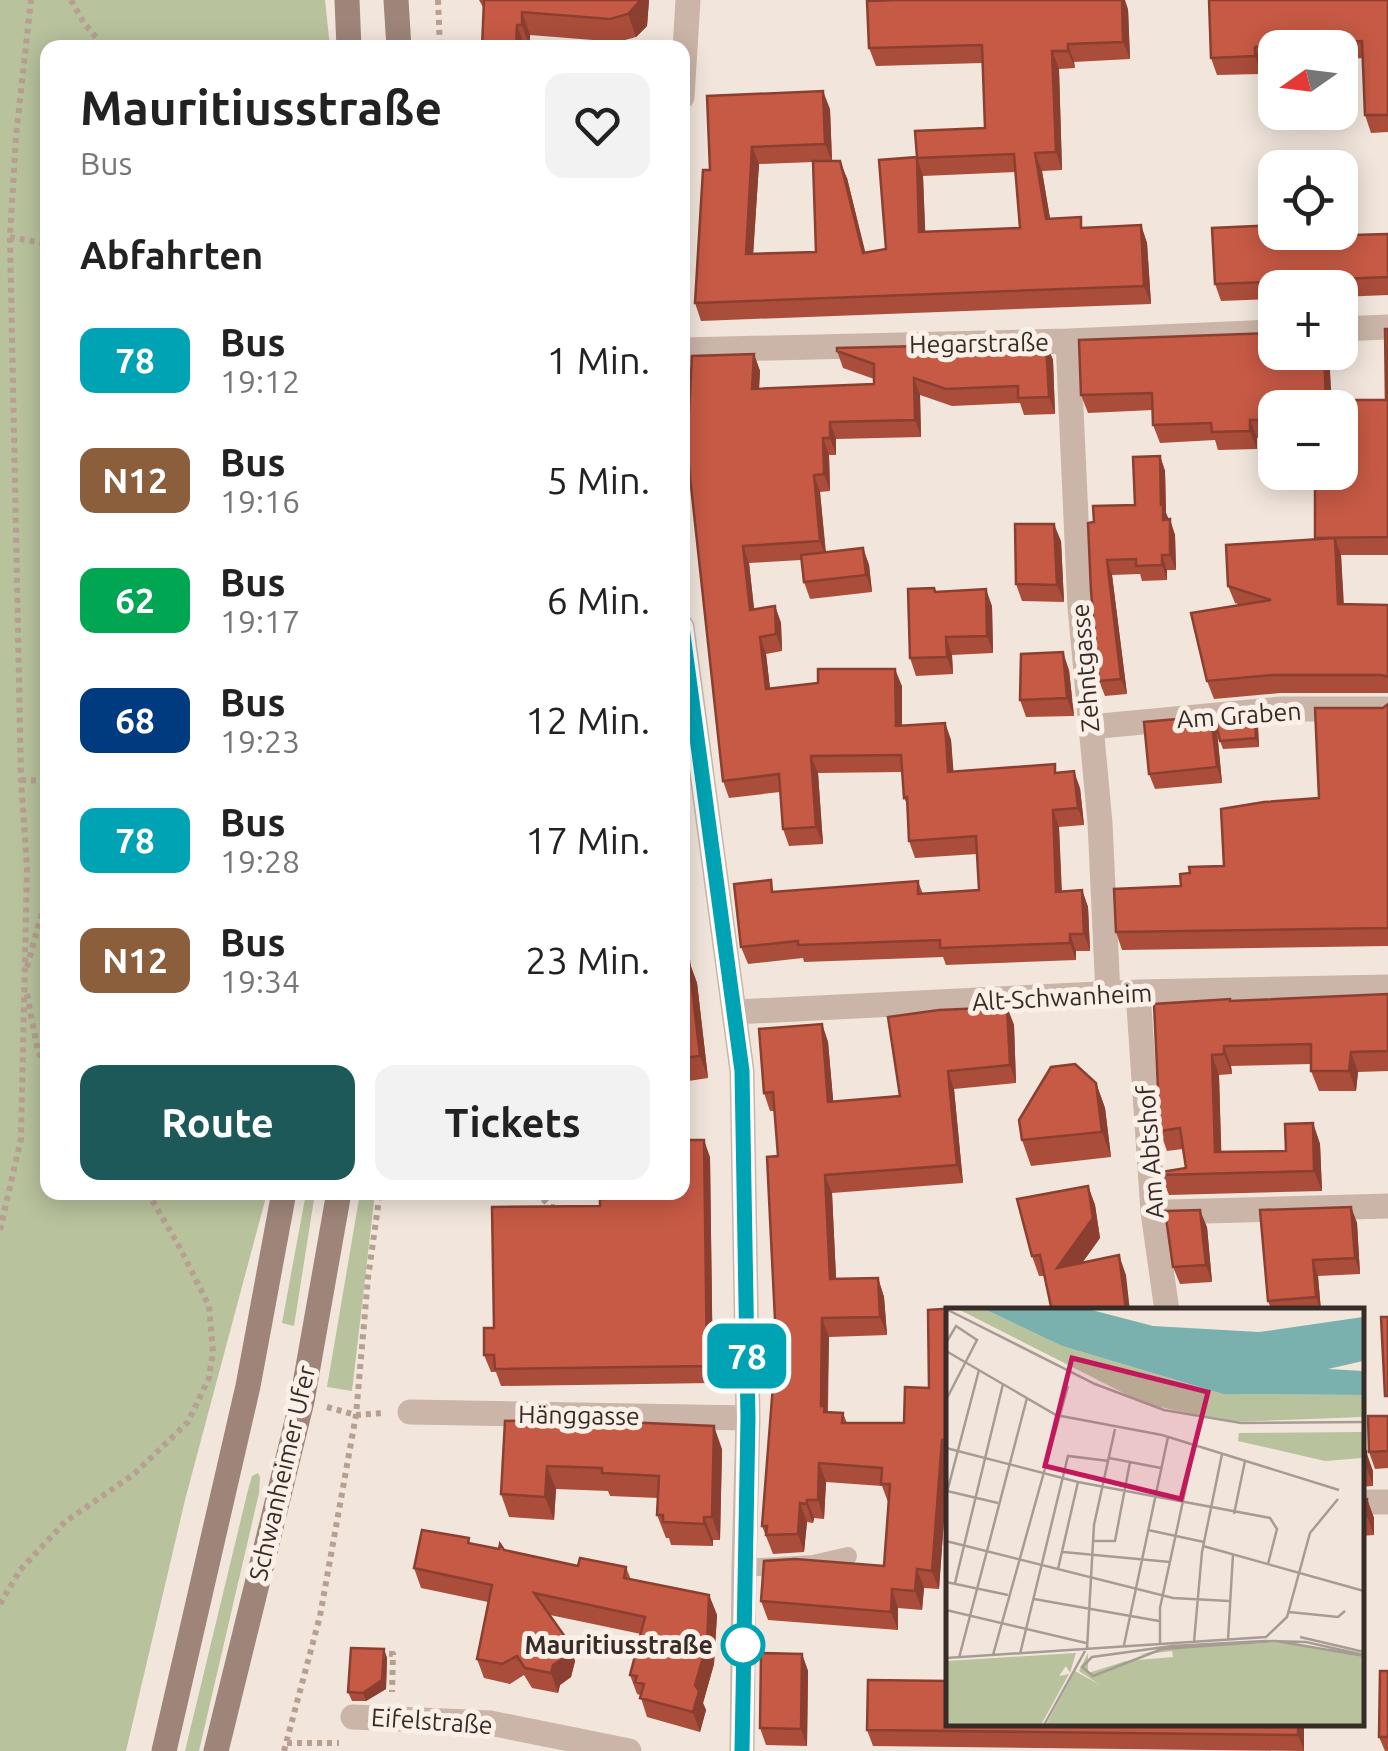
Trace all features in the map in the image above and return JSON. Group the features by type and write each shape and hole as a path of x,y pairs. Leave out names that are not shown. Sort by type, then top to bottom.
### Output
{"main road":[{"path":"347,0 350,40"},
{"path":"396,0 398,40"},
{"name":"Schwanheimer Ufer","path":"164,1751 248,1386 283,1200"},
{"name":"Schwanheimer Ufer","path":"216,1751 302,1401 339,1200"}],"street":[{"path":"686,40 688,0"},
{"path":"1358,328 1388,327"},
{"name":"Hegarstraße","path":"690,350 1258,333"},
{"name":"Zehntgasse","path":"1068,341 1080,607 1100,824 1108,995"},
{"path":"690,684 743,1085 748,1418 742,1751"},
{"name":"Am Graben","path":"1090,727 1280,709 1388,709"},
{"name":"Alt-Schwanheim","path":"736,1012 1138,992 1388,987"},
{"name":"Am Abtshof","path":"1138,992 1153,1212 1167,1308"},
{"path":"1153,1212 1388,1206"},
{"name":"Hänggasse","path":"410,1412 748,1418"},
{"name":"Eifelstraße","path":"353,1716 490,1723 629,1751"}],"lane":[{"path":"744,1568 813,1564 848,1556"}],"path":[{"path":"0,1230 21,1139 26,868 10,238 31,0"},
{"path":"71,0 98,40"},
{"path":"438,0 440,40"},
{"path":"10,238 40,243"},
{"path":"21,780 40,781"},
{"path":"40,920 24,977 40,1055"},
{"path":"0,1604 20,1570 64,1522 134,1474 188,1422 209,1378 213,1352 209,1306 152,1200"},
{"path":"316,1743 285,1747 320,1616 356,1415 379,1200"},
{"path":"544,1200 551,1207 568,1208"},
{"path":"364,1653 394,1654 392,1670"}],"green space":[{"path":"0,0 325,0 329,40 40,40 40,1200 265,1200 185,1500 126,1751 0,1751"},
{"path":"305,1200 314,1200 294,1326 282,1323"},
{"path":"359,1200 374,1200 352,1391 327,1387"},
{"path":"258,1473 259,1493 199,1751 185,1751 248,1490 252,1476"}],"building":[{"path":"484,0 639,0 628,14 610,19 522,12 516,40 482,40"},
{"path":"1122,0 1123,42 1068,44 1068,51 1052,51 1056,152 1035,153 1046,219 1081,217 1081,228 1141,225 1144,286 695,303 703,170 710,170 707,96 823,91 825,144 752,147 746,254 816,252 813,161 840,161 863,253 886,249 879,160 917,157 915,131 985,128 982,45 869,48 867,1","holes":["1014,154 1020,228 919,232 917,158"]},
{"path":"1209,0 1388,0 1388,115 1365,115 1362,41 1358,41 1358,30 1258,30 1255,56 1211,58"},
{"path":"1258,226 1258,250 1358,250 1358,235 1388,234 1388,277 1358,278 1358,270 1258,270 1258,282 1215,284 1212,228"},
{"path":"1388,329 1388,537 1315,538 1315,490 1358,490 1358,400 1386,400"},
{"path":"1258,334 1258,370 1325,370 1326,390 1258,390 1258,420 1250,420 1250,431 1212,432 1211,423 1153,425 1152,393 1081,395 1079,340"},
{"path":"1046,343 1049,397 1018,398 1018,386 946,389 914,378 915,420 830,422 830,438 823,438 824,474 814,475 820,541 743,546 750,610 775,606 776,634 760,637 766,689 818,683 818,669 895,669 896,726 945,723 948,772 1055,764 1055,773 1074,771 1078,808 1053,810 1056,892 1082,890 1084,934 1070,934 1070,943 940,948 940,940 798,945 798,941 741,947 734,884 771,880 772,892 918,881 918,894 979,890 976,836 909,841 901,755 811,756 816,827 783,829 779,774 723,781 690,477 692,356 754,354 752,389 874,384 874,364 837,348"},
{"path":"1160,456 1161,505 1163,520 1170,519 1170,555 1162,555 1162,565 1136,566 1136,559 1107,560 1121,679 1099,681 1088,523 1094,522 1093,506 1135,505 1133,457"},
{"path":"1015,524 1054,524 1057,585 1016,584"},
{"path":"1335,538 1338,604 1388,605 1388,677 1273,675 1207,681 1191,613 1271,600 1228,586 1226,545"},
{"path":"863,548 866,575 804,582 801,555"},
{"path":"934,588 935,592 986,589 987,636 946,637 947,657 910,658 908,589"},
{"path":"1063,652 1067,698 1020,700 1021,654"},
{"path":"1388,704 1388,928 1116,932 1114,889 1181,886 1180,874 1190,873 1189,867 1224,866 1221,809 1319,798 1315,708 1383,708"},
{"path":"1211,716 1217,767 1149,774 1144,722"},
{"path":"1255,719 1256,738 1220,741 1216,722"},
{"path":"690,970 700,1056 690,1057"},
{"path":"1388,994 1388,1051 1351,1052 1349,1071 1311,1071 1311,1044 1224,1046 1224,1054 1212,1055 1215,1152 1286,1151 1285,1124 1313,1123 1314,1171 1161,1175 1186,1168 1180,1128 1160,1131 1154,1004"},
{"path":"1007,1007 1010,1065 948,1071 957,1165 825,1175 830,1279 878,1278 880,1317 822,1318 824,1412 843,1413 842,1423 904,1423 905,1387 929,1388 928,1310 946,1309 946,1439 942,1440 932,1571 917,1569 915,1591 892,1589 891,1612 761,1601 764,1561 795,1559 884,1566 890,1484 881,1484 882,1468 819,1463 818,1500 800,1503 798,1534 766,1535 767,1526 762,1526 776,1340 767,1157 778,1156 773,1092 764,1093 759,1029 822,1024 828,1102 900,1096 888,1017"},
{"path":"1075,1064 1096,1083 1102,1132 1022,1140 1019,1120 1051,1067"},
{"path":"690,1140 704,1140 707,1366 495,1369 494,1355 484,1355 484,1328 494,1328 492,1207 600,1206 600,1200 690,1200"},
{"path":"1088,1186 1093,1218 1057,1268 1119,1255 1126,1308 1051,1308 1040,1255 1032,1256 1017,1199"},
{"path":"1351,1207 1355,1258 1313,1260 1316,1297 1268,1301 1260,1210"},
{"path":"1200,1210 1206,1265 1173,1267 1165,1211"},
{"path":"1381,1317 1388,1317 1388,1396 1385,1396"},
{"path":"1368,1416 1388,1416 1388,1451 1369,1452"},
{"path":"555,1419 714,1426 712,1517 704,1517 704,1524 663,1522 663,1515 657,1515 659,1476 602,1473 602,1468 547,1466 545,1497 501,1494 505,1421"},
{"path":"1363,1498 1367,1499 1367,1516 1363,1516"},
{"path":"422,1530 469,1538 468,1543 499,1549 500,1544 504,1550 578,1566 580,1558 626,1567 624,1578 709,1595 707,1644 695,1685 699,1691 693,1712 640,1698 644,1684 635,1682 637,1676 630,1675 645,1617 534,1593 568,1641 564,1658 553,1665 551,1673 525,1668 517,1656 502,1664 477,1659 492,1585 414,1568"},
{"path":"351,1648 384,1649 382,1680 363,1693 348,1692"},
{"path":"761,1653 802,1654 801,1729 760,1728"},
{"path":"1380,1671 1388,1671 1388,1737 1379,1737"},
{"path":"868,1680 946,1681 946,1726 1298,1726 1298,1735 867,1730"}],"bus line":[{"name":"78","path":"690,687 742,1071 748,1418 742,1751"}],"place":[{"name":"Mauritiusstraße","path":"743,1645"}]}
